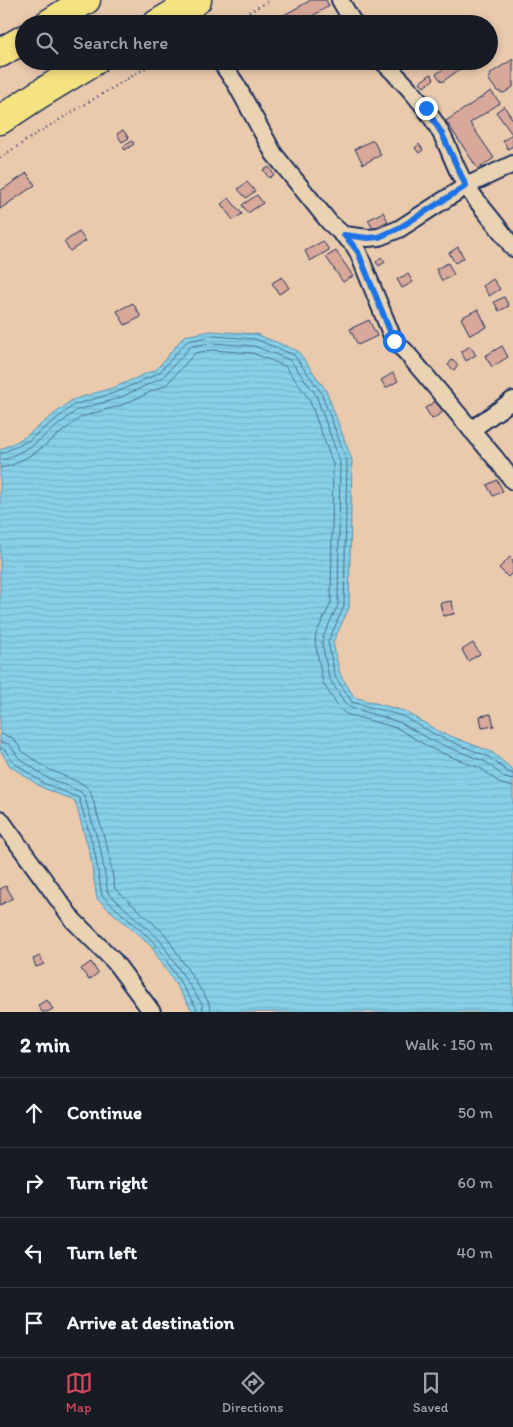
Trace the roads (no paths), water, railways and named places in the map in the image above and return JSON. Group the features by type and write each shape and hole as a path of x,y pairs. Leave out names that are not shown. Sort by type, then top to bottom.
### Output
{"highway":[{"path":"62,15 86,0"},
{"path":"172,15 197,0"},
{"path":"0,53 15,44"},
{"path":"0,120 79,70"}],"street":[{"path":"340,0 349,15"},
{"path":"226,70 236,84 274,154 329,222 344,235 358,252 394,341 405,351 513,481"},
{"path":"390,70 426,108 442,134 466,186 499,227 513,248"},
{"path":"344,235 368,238 379,237 399,228 466,186 513,164"},
{"path":"471,430 513,400"},
{"path":"0,820 73,920 114,961 152,1012"}],"water":[{"path":"211,331 256,334 298,351 326,390 352,460 349,608 333,642 340,674 354,697 404,711 440,732 492,752 513,770 513,1012 193,1012 151,946 97,899 90,854 75,801 41,787 10,766 0,750 0,450 25,437 72,400 115,387 157,369 184,336"}]}
